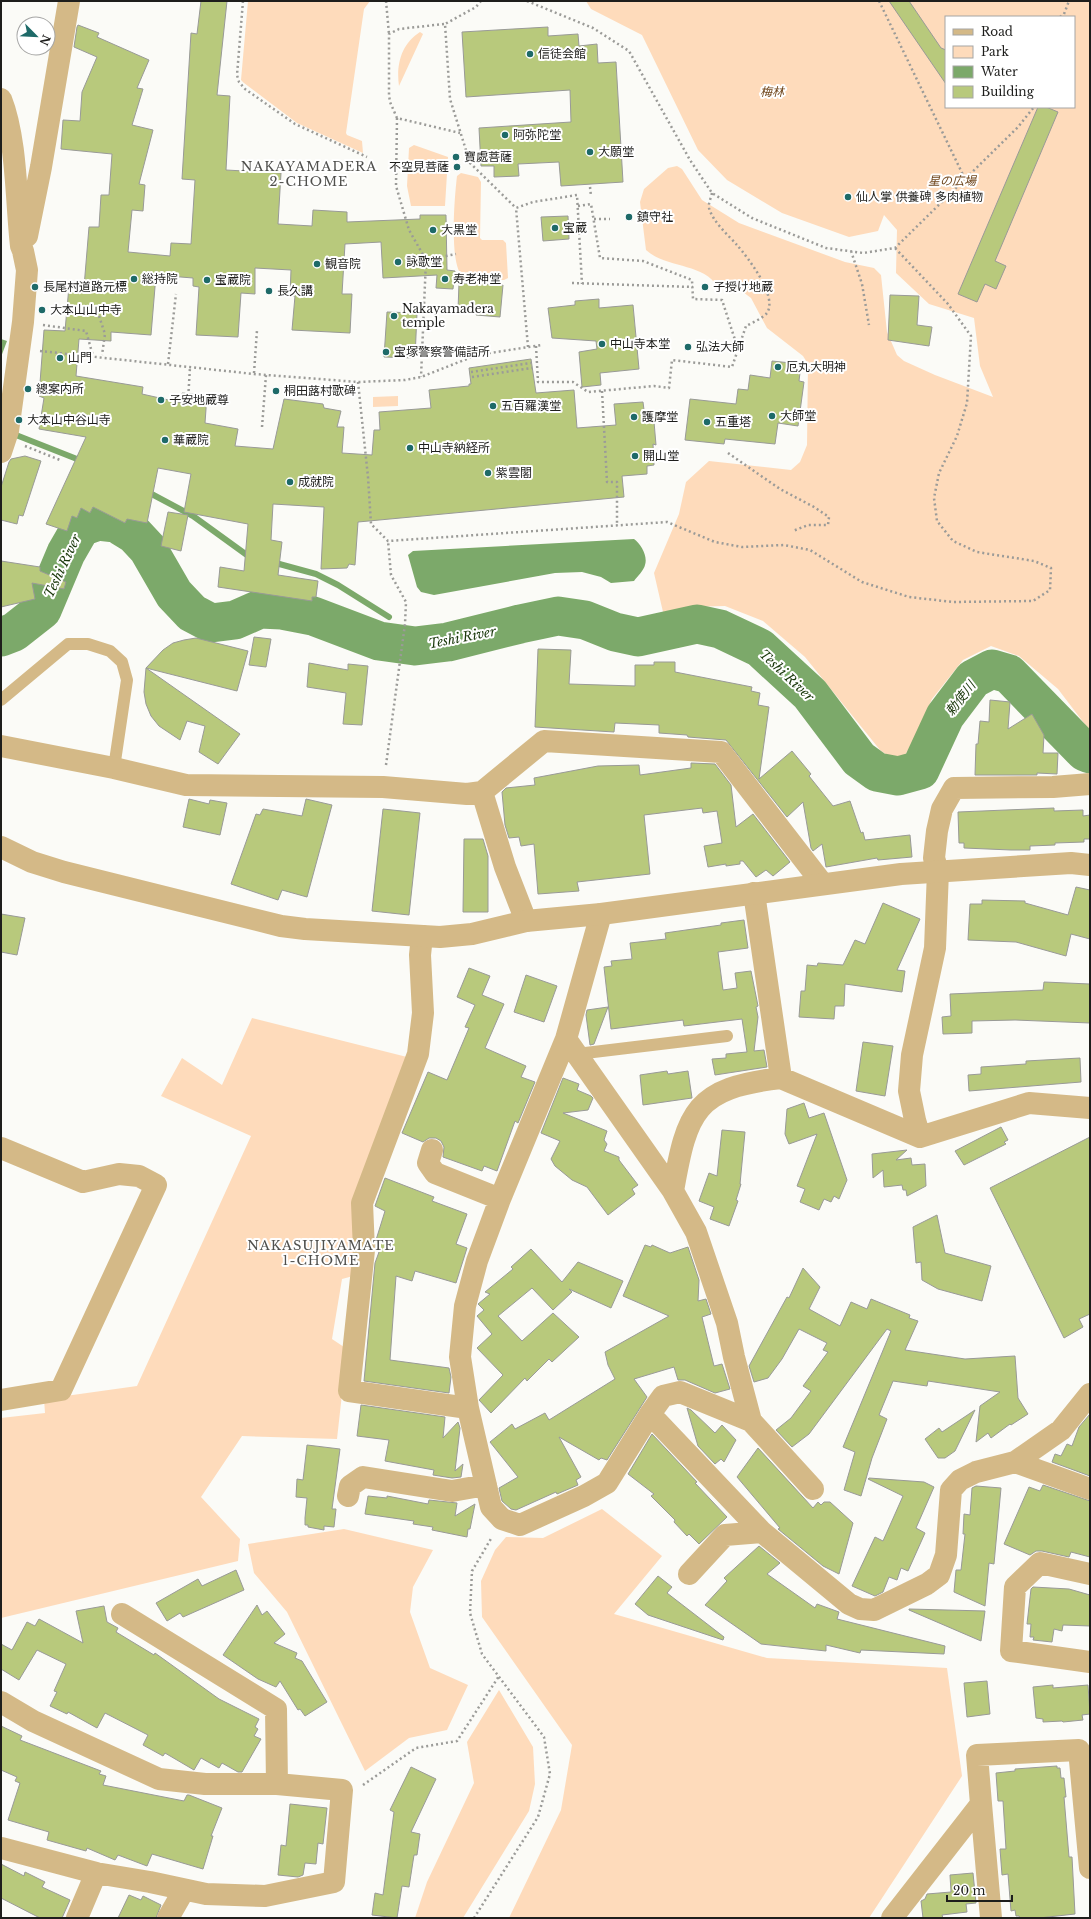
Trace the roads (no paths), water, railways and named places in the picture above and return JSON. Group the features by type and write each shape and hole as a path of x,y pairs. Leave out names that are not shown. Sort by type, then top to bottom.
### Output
{"street":[{"path":"23,251 47,133 69,1"},
{"path":"1,99 6,111 21,246 27,270 23,322 4,431"},
{"path":"10,141 47,133"},
{"path":"1,746 114,768 186,785 383,787 467,794 482,792 544,741 722,752 822,883"},
{"path":"920,1137 909,1091 912,1055 935,948 938,871 934,858 937,831 942,809 954,788 1053,787 1090,784"},
{"path":"482,792 505,867 526,921"},
{"path":"1,847 32,862 58,870 281,926 305,929 422,936 455,936 526,921 600,914 822,883 938,871 1071,863 1090,865"},
{"path":"754,893 781,1078"},
{"path":"600,914 571,1046 500,1199 477,1261 465,1306 460,1357 468,1408 491,1507 502,1520 520,1525 584,1496 607,1482 663,1396 680,1392 751,1421 813,1489"},
{"path":"422,936 420,955 423,1013 418,1054 362,1203 364,1250 349,1392 468,1408"},
{"path":"571,1046 673,1191 696,1232 727,1324 751,1421"},
{"path":"673,1191 680,1151 688,1126 695,1113 708,1100 720,1092 754,1081 781,1078 920,1137 1029,1103 1090,1108"},
{"path":"1,1148 83,1182 119,1174 139,1176 156,1185 61,1390 1,1400"},
{"path":"432,1150 428,1163 435,1173 500,1199"},
{"path":"650,1414 762,1532 849,1604 860,1609 874,1610 927,1584 939,1575 946,1556 951,1490 960,1480 976,1472 1015,1462 1061,1430 1089,1397"},
{"path":"1015,1462 1090,1489"},
{"path":"348,1496 350,1486 363,1477 452,1491 486,1485"},
{"path":"688,1574 725,1535 762,1532"},
{"path":"1090,1574 1040,1563 1015,1587 1011,1651 1090,1662"},
{"path":"122,1614 276,1708 277,1784"},
{"path":"1,1702 33,1721 159,1779 205,1784 277,1784 342,1790 334,1882 265,1896 206,1894 150,1882 96,1873 1,1848"},
{"path":"991,1918 977,1755 1085,1750 1090,1868"},
{"path":"892,1918 981,1804"},
{"path":"77,1918 96,1873"},
{"path":"168,1918 184,1890"}],"lane":[{"path":"1,700 68,644 88,644 110,651 122,662 127,680 114,768"},
{"path":"571,1046 727,1036"}],"water":[{"path":"1,339 7,341 1,357"},
{"path":"634,539 645,554 646,562 643,569 634,581 611,583 601,577 582,572 555,573 434,595 421,592 417,587 408,555 413,551"}],"waterway":[{"path":"16,435 82,461"},
{"path":"146,491 193,516 251,558"},
{"name":"Teshi River","path":"1,637 14,632 42,610 66,553 81,527 98,521 116,523 134,534 148,549 174,594 192,613 211,623 235,620 260,609 282,610 313,616 379,641 415,646 448,642 558,616 585,620 615,632 638,637 697,624 720,629 760,648 810,694 859,759 877,772 898,776 920,770 945,716 973,679 992,669 1009,674 1085,752 1090,754"},
{"path":"272,562 316,574 338,585 389,617"}],"place":[{"name":"信徒会館","path":"530,54"},
{"name":"阿弥陀堂","path":"505,135"},
{"name":"大願堂","path":"590,152"},
{"name":"寶處菩薩","path":"456,157"},
{"name":"不空見菩薩","path":"457,167"},
{"name":"仙人掌 供養碑 多肉植物","path":"848,197"},
{"name":"鎮守社","path":"629,217"},
{"name":"宝蔵","path":"555,228"},
{"name":"大黒堂","path":"433,230"},
{"name":"詠歌堂","path":"398,262"},
{"name":"観音院","path":"317,264"},
{"name":"総持院","path":"134,279"},
{"name":"寿老神堂","path":"445,279"},
{"name":"宝蔵院","path":"207,280"},
{"name":"長尾村道路元標","path":"35,287"},
{"name":"子授け地蔵","path":"705,287"},
{"name":"長久講","path":"269,291"},
{"name":"大本山山中寺","path":"42,310"},
{"name":"Nakayamadera temple","path":"394,316"},
{"name":"中山寺本堂","path":"602,344"},
{"name":"弘法大師","path":"688,347"},
{"name":"宝塚警察警備詰所","path":"386,352"},
{"name":"山門","path":"60,358"},
{"name":"厄丸大明神","path":"778,367"},
{"name":"總案内所","path":"28,389"},
{"name":"桐田蕗村歌碑","path":"276,391"},
{"name":"子安地蔵尊","path":"161,400"},
{"name":"五百羅漢堂","path":"493,406"},
{"name":"大師堂","path":"772,416"},
{"name":"護摩堂","path":"634,417"},
{"name":"大本山中谷山寺","path":"19,420"},
{"name":"五重塔","path":"707,422"},
{"name":"華蔵院","path":"165,440"},
{"name":"中山寺納経所","path":"410,448"},
{"name":"開山堂","path":"635,456"},
{"name":"紫雲閣","path":"488,473"},
{"name":"成就院","path":"290,482"}],"district":[{"name":"NAKAYAMADERA 2-CHOME","path":"309,174"},
{"name":"NAKASUJIYAMATE 1-CHOME","path":"321,1252"}],"park label":[{"name":"梅林","path":"772,92"},
{"name":"星の広場","path":"952,181"}],"water label":[{"name":"勅使川","path":"960,698"}]}
